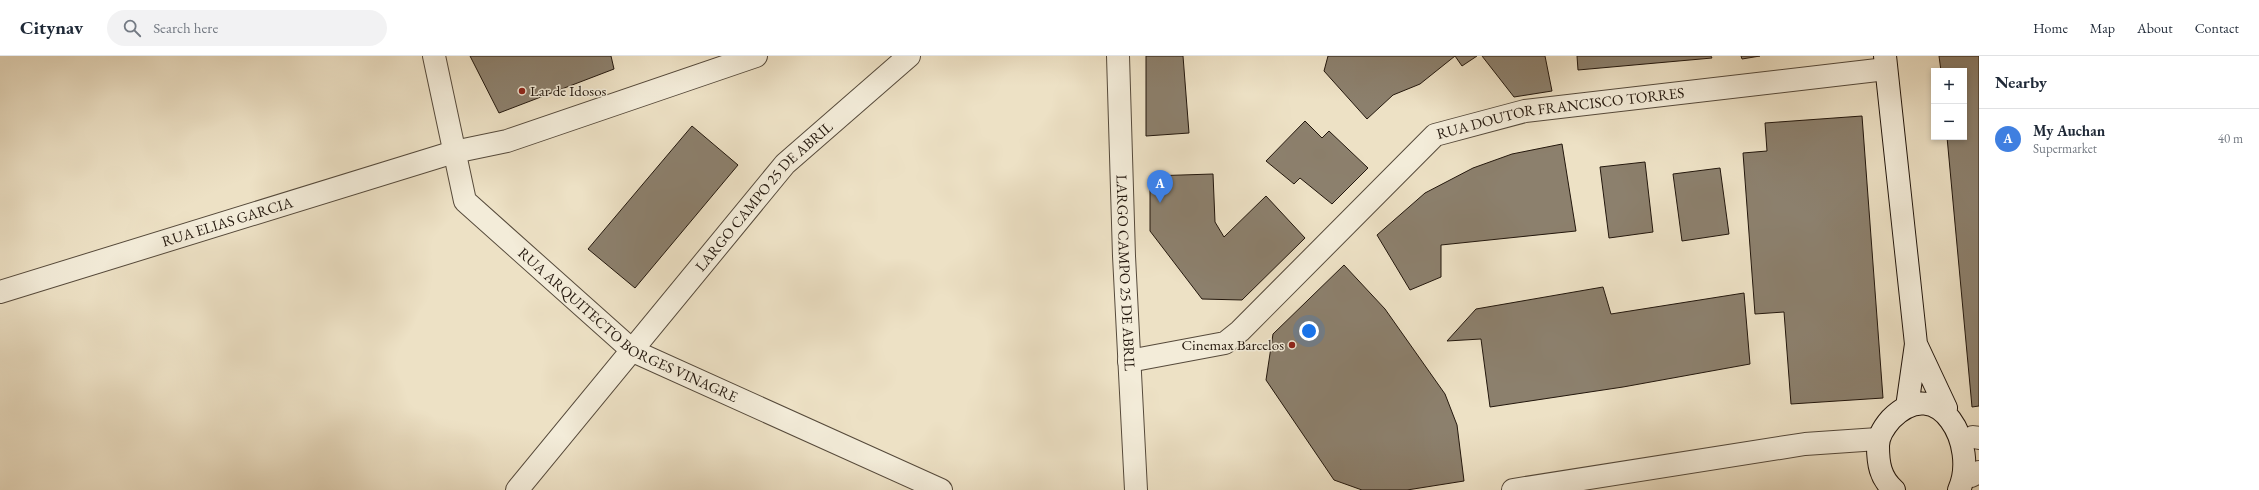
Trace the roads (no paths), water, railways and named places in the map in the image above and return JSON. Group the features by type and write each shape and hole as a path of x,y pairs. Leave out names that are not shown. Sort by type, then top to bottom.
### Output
{"street":[{"name":"RUA ARQUITECTO BORGES VINAGRE","path":"434,56 465,201 633,350 941,490"},
{"path":"454,152 507,141 756,56"},
{"name":"LARGO CAMPO 25 DE ABRIL","path":"517,490 785,164 909,56"},
{"name":"LARGO CAMPO 25 DE ABRIL","path":"1118,56 1123,249 1136,490"},
{"path":"1886,63 1916,344 1907,408"},
{"name":"RUA DOUTOR FRANCISCO TORRES","path":"1129,361 1225,343 1240,331 1435,135 1525,111 1886,63"},
{"name":"RUA ELIAS GARCIA","path":"0,292 454,152"},
{"path":"1916,344 1946,408"},
{"path":"1894,490 1883,476 1878,463 1878,439 1886,424 1896,415 1907,408 1920,404 1934,404 1946,408 1958,415 1976,438 1975,464 1967,483"},
{"path":"1514,490 1805,444 1878,439"}],"place":[{"name":"Lar de Idosos","path":"522,91"},
{"name":"My Auchan","path":"1160,203"},
{"name":"Cinemax Barcelos","path":"1292,345"}]}
